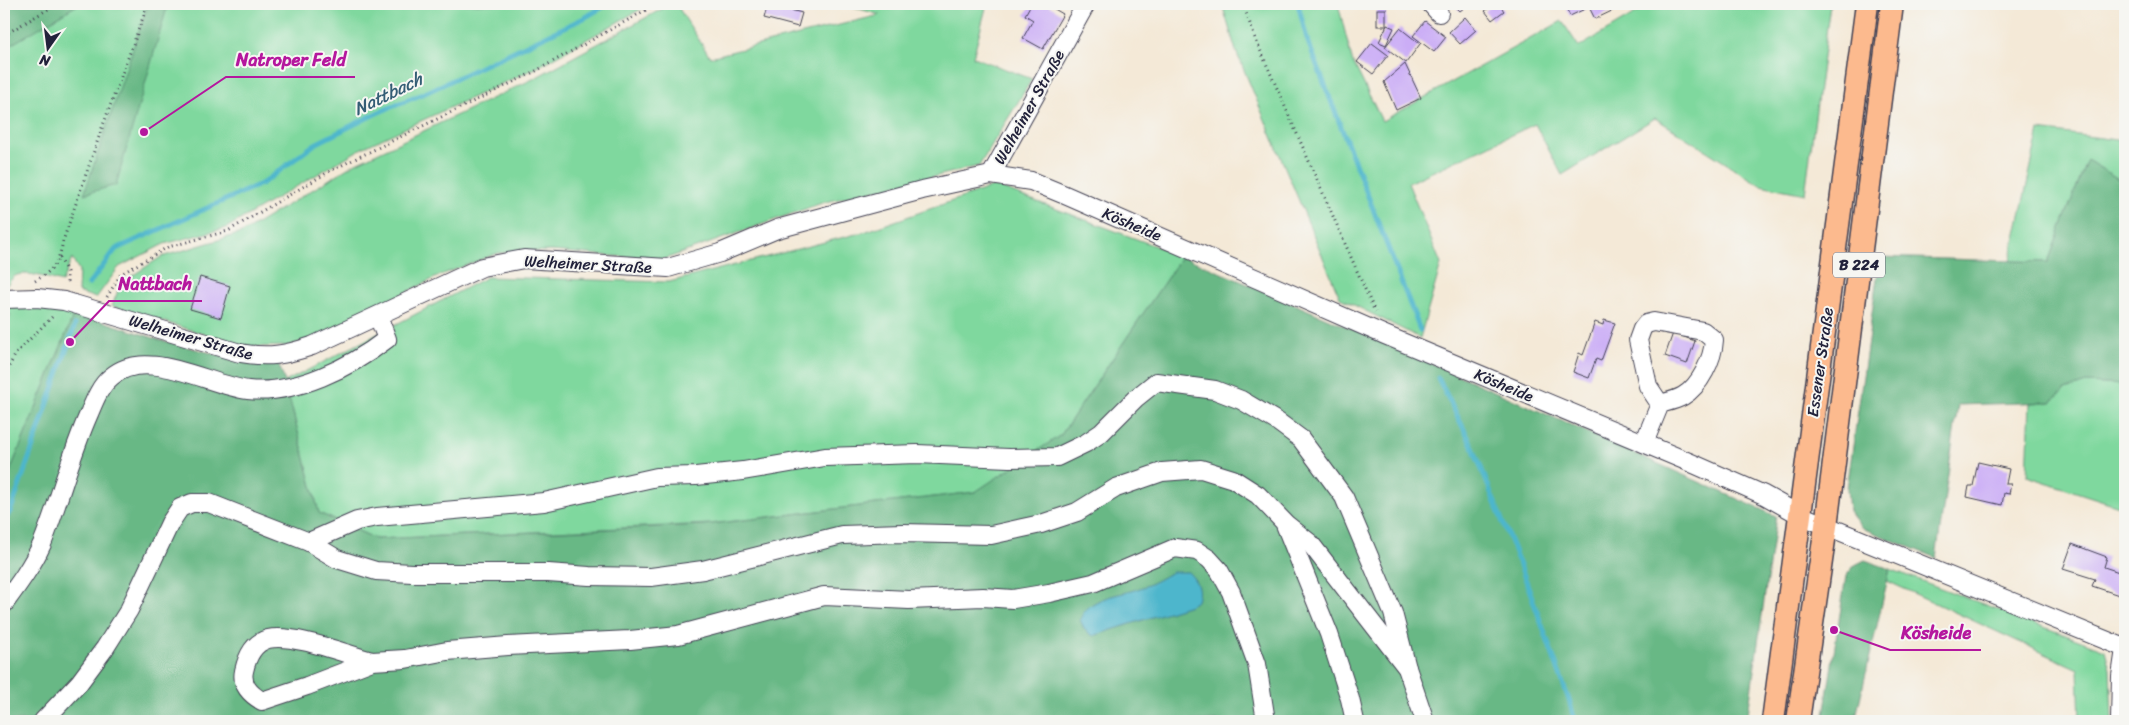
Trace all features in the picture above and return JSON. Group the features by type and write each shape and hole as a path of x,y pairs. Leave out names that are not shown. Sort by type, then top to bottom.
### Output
{"main road":[{"name":"Essener Straße","path":"1773,721 1867,4"},
{"name":"Essener Straße","path":"1798,721 1826,526 1892,4"}],"street":[{"name":"Welheimer Straße","path":"4,299 37,298 67,302 240,353 258,356 285,355 312,346 482,267 503,262 524,259 552,260 668,268 720,253 777,229 922,190 991,175 1086,4"},
{"name":"Kösheide","path":"991,175 1030,181 1065,195 1385,335 1764,495 1800,515 2124,645 2120,721"},
{"path":"4,604 27,572 41,544 81,432 98,392 122,368 141,365 175,370 248,390 302,385 365,356 387,339 378,316"},
{"path":"1644,444 1660,404 1683,396 1698,383 1714,349 1714,340 1703,331 1654,322 1646,324 1642,329 1638,340 1648,386 1660,404"},
{"path":"309,542 357,521 377,517 544,502 657,478 744,471 825,457 917,454 1008,458 1057,457 1086,443 1101,432 1136,398 1156,382 1215,390 1241,400 1278,422 1301,439 1344,497 1394,613 1407,668 1425,721"},
{"path":"43,721 79,683 105,648 129,610 170,523 180,508 192,503 209,503 309,542 337,559 376,571 412,573 548,573 651,577 703,570 842,535 902,533 991,535 1041,524 1077,512 1116,488 1162,472 1201,469 1233,480 1258,495 1284,522 1310,543 1407,668"},
{"path":"1284,522 1329,634 1350,699 1355,721"},
{"path":"372,661 310,643 284,638 267,639 251,650 243,676 246,688 252,695 262,701 372,661 446,651 630,640 678,634 824,596 909,600 1031,596 1093,583 1175,548 1197,550 1219,570 1227,585 1257,664 1266,721"}],"path":[{"path":"4,35 58,4"},
{"path":"32,283 49,274 60,258 63,240 148,4"},
{"path":"96,310 106,299 121,274 168,247 228,231 330,171 534,72 657,4"},
{"path":"1243,4 1255,38 1385,335"},
{"path":"4,375 17,352 67,302 67,272 60,258"}],"green space":[{"path":"4,4 650,4 536,68 362,148 226,228 164,244 119,267 96,298 78,292 79,270 72,259 62,282 20,274 15,276 4,288"},
{"path":"4,4 79,4 4,49"},
{"path":"148,4 168,4 116,185 84,194"},
{"path":"671,4 676,4 710,57 880,15 843,4 987,4 973,57 1032,79 979,166 822,203 662,260 551,251 498,253 441,275 317,337 288,346 247,347 112,306 121,283 161,257 242,233 356,163 533,79"},
{"path":"1222,4 1338,4 1352,60 1382,121 1562,21 1579,47 1652,4 1830,4 1805,194 1760,185 1655,118 1562,175 1535,124 1408,183 1441,264 1420,338 1340,298 1236,51"},
{"path":"2039,130 2125,141 2125,183 2087,160 2048,262 2010,261"},
{"path":"2087,160 2125,183 2125,385 2086,383 2065,390 2051,402 1958,405 1936,558 1862,528 1849,511 1847,488 1880,257 2048,262"},
{"path":"995,186 1182,256 1061,435 976,492 710,524 376,539 319,513 285,382 487,277 669,282 864,232"},
{"path":"1182,256 1415,356 1776,516 1747,721 4,721 4,486 75,312 160,340 239,360 278,362 285,382 319,513 376,539 703,525 975,492 1061,435"},
{"path":"4,306 33,306 75,312 4,486 4,327 11,315 4,314"},
{"path":"2086,383 2125,385 2125,508 2027,476 2030,403 2051,402 2065,390"},
{"path":"1865,560 1890,569 1855,721 1823,721 1846,576 1855,565"},
{"path":"1890,569 2105,650 2110,669 2112,721 2080,721 2078,669 1887,581"}],"water":[{"path":"1172,572 1188,572 1191,575 1198,588 1197,601 1190,605 1093,636 1085,630 1080,620 1084,612 1097,601 1149,585"}],"building":[{"path":"768,4 802,13 798,27 764,18"},
{"path":"1031,4 1046,4 1063,14 1043,49 1023,38 1033,20 1025,15"},
{"path":"1453,4 1469,4 1460,11"},
{"path":"1494,4 1499,4 1504,11 1492,20 1485,11"},
{"path":"1570,4 1614,4 1616,9 1595,19 1589,7 1570,16 1565,6"},
{"path":"1377,9 1386,9 1386,26 1377,26"},
{"path":"1465,17 1476,30 1460,44 1449,32"},
{"path":"1425,21 1446,37 1434,52 1413,36"},
{"path":"1387,25 1394,28 1386,45 1379,42"},
{"path":"1400,28 1420,44 1406,63 1385,47"},
{"path":"1372,43 1388,55 1373,74 1357,62"},
{"path":"1405,64 1421,98 1396,110 1384,82"},
{"path":"200,277 230,286 221,318 190,309"},
{"path":"1604,320 1615,323 1601,361 1596,359 1589,378 1573,372 1579,353 1583,355 1595,322 1603,325"},
{"path":"1673,333 1695,341 1687,364 1665,356"},
{"path":"1978,462 2009,469 2006,484 2011,484 2009,494 2004,493 2002,505 1967,497 1969,486 1973,486"},
{"path":"2072,544 2107,557 2104,567 2125,574 2125,597 2092,586 2095,579 2063,569"}],"waterway":[{"name":"Nattbach","path":"89,284 116,249 263,183 315,144 377,113 425,93 584,18 608,4"},
{"path":"1298,4 1307,39 1420,330"},
{"name":"Nattbach","path":"4,521 11,510 75,325"},
{"path":"1438,378 1472,445 1525,578 1575,721"}],"place":[{"name":"Natroper Feld","path":"144,132"},
{"name":"Nattbach","path":"70,342"},
{"name":"Kösheide","path":"1834,630"}]}
